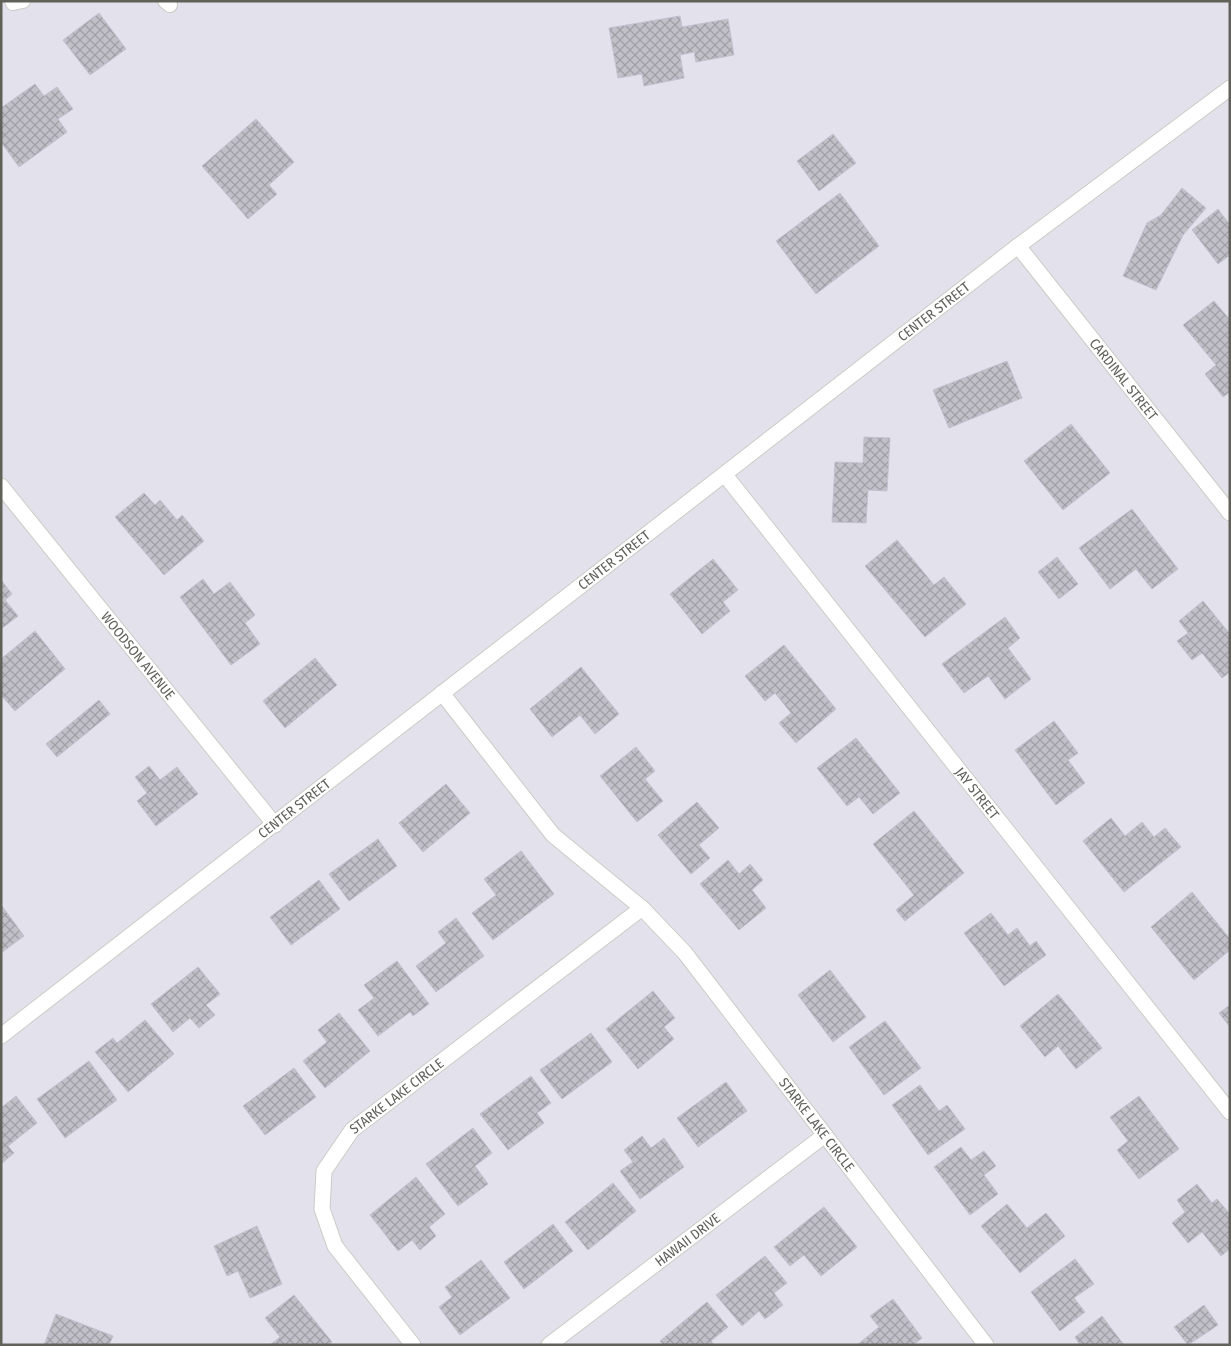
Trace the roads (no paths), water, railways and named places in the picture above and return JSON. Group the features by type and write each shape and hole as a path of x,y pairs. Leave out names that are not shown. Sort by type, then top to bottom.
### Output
{"street":[{"name":"CENTER STREET","path":"1,1036 1018,246 1230,88"},
{"name":"CARDINAL STREET","path":"1018,246 1230,513"},
{"name":"JAY STREET","path":"725,475 1230,1112"},
{"name":"WOODSON AVENUE","path":"1,486 275,825"},
{"name":"STARKE LAKE CIRCLE","path":"442,693 553,835 642,908 685,953 986,1345"},
{"name":"STARKE LAKE CIRCLE","path":"413,1345 335,1246 322,1209 324,1172 352,1130 642,908"},
{"name":"HAWAII DRIVE","path":"549,1345 825,1135"}],"lane":[{"path":"12,1 13,3 24,1"}]}
